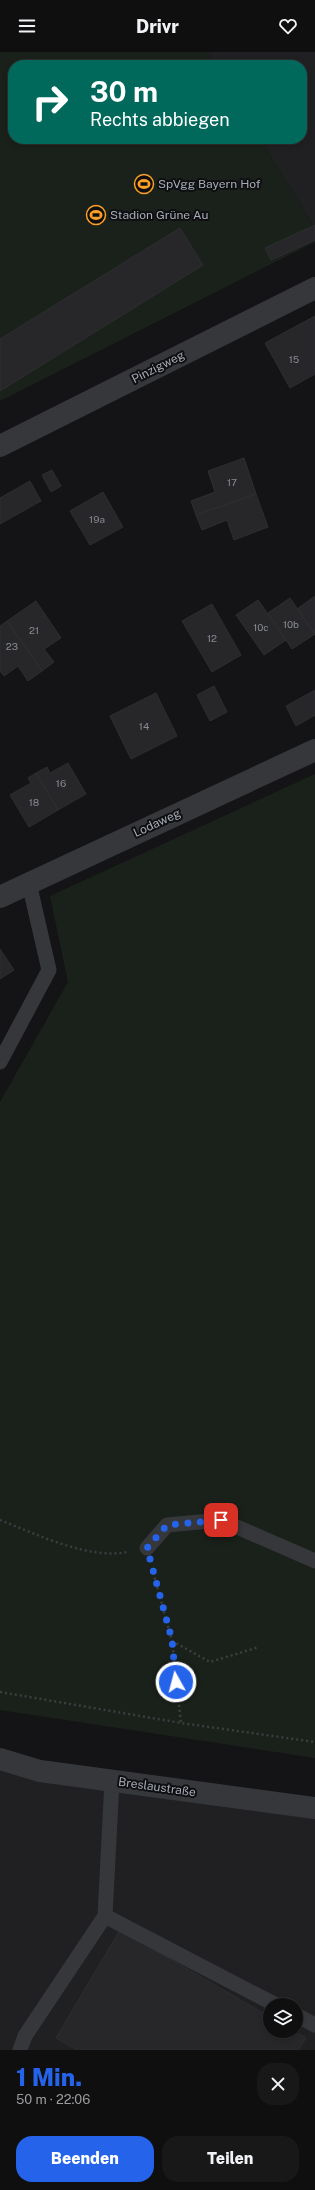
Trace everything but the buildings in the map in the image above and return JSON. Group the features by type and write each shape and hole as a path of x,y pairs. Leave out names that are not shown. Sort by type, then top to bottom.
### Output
{"street":[{"name":"Pinzigweg","path":"0,446 315,288"},
{"name":"Lodaweg","path":"0,898 28,883 315,750"},
{"name":"Breslaustraße","path":"0,1759 40,1771 315,1808"}],"lane":[{"path":"0,1062 49,970 28,883"},
{"path":"147,1548 167,1525 221,1520 315,1561"},
{"path":"20,2050 25,2036 105,1916 112,1781"},
{"path":"105,1916 263,1998"},
{"path":"303,2019 315,2025"}],"path":[{"path":"0,1520 68,1546 116,1554 147,1548 172,1640 182,1723"},
{"path":"172,1640 210,1662 259,1647"},
{"path":"0,1692 182,1723 315,1742"}],"shaded area":[{"name":"Stadion Grüne Au","path":"0,52 207,52 212,60 8,60 8,144 263,144 315,228 315,242 0,401"},
{"path":"207,52 315,52 315,228 263,144 307,144 307,60 212,60"},
{"path":"315,774 315,1758 0,1710 0,1102 68,982 50,896"},
{"path":"0,1759 315,1808 315,2050 0,2050"}],"place":[{"name":"SpVgg Bayern Hof","path":"144,184"},
{"name":"Stadion Grüne Au","path":"96,215"}],"route":[{"path":"176,1682 172,1640 147,1548 167,1525 221,1520"}]}
